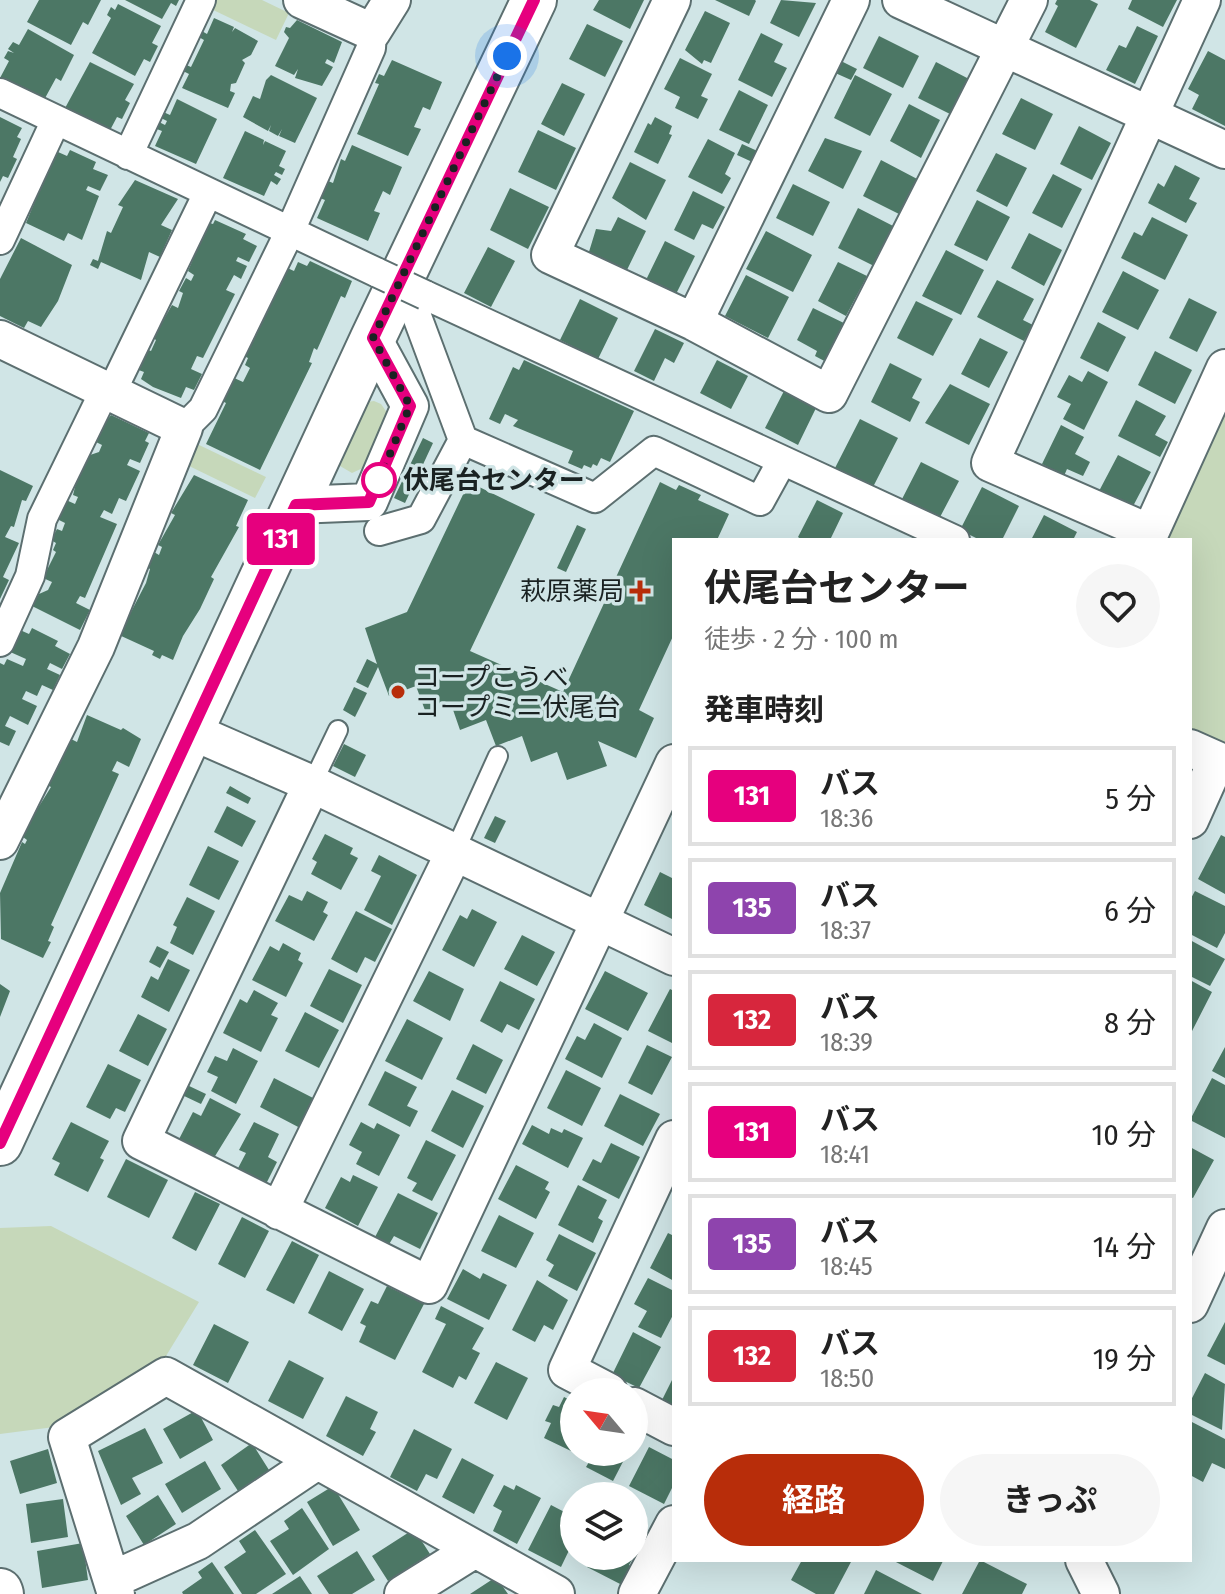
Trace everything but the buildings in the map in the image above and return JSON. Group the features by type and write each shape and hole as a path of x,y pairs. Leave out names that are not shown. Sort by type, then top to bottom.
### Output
{"street":[{"path":"128,155 201,0"},
{"path":"302,0 372,32"},
{"path":"0,841 96,647 184,428 203,409 290,231 371,48 372,32 392,0"},
{"path":"0,1143 373,338 534,0"},
{"path":"672,0 550,255 694,322 829,394 1029,0"},
{"path":"694,322 851,0"},
{"path":"901,0 1225,150"},
{"path":"1202,0 990,463 1150,533 1225,368"},
{"path":"0,93 378,273 420,303 951,538"},
{"path":"0,240 56,120"},
{"path":"0,642 30,576 42,519 208,193"},
{"path":"379,531 421,519 463,440 420,303"},
{"path":"296,505 369,502 410,406 373,338"},
{"path":"0,339 184,428"},
{"path":"463,440 595,498 654,451 760,501 782,461"},
{"path":"191,731 312,784 598,924 672,956"},
{"path":"1192,749 1217,760 1192,816"},
{"path":"312,784 141,1141 429,1285 672,767"},
{"path":"279,1211 454,853"},
{"path":"582,1378 567,1370 672,1143"},
{"path":"1192,1300 1225,1228"},
{"path":"317,1461 198,1541 115,1586 67,1437 166,1376 556,1594"},
{"path":"648,1413 672,1426"},
{"path":"637,1594 672,1528"},
{"path":"403,1594 475,1549"},
{"path":"1085,1562 1101,1594"}],"lane":[{"path":"312,784 338,730"},
{"path":"454,853 498,756"}],"green space":[{"path":"210,0 262,0 289,13 276,40 207,7"},
{"path":"1225,396 1225,749 1192,734 1192,538 1158,538"},
{"path":"367,402 381,404 388,414 365,467 352,473 340,466 338,460"},
{"path":"197,444 266,477 255,498 187,465"},
{"path":"51,1226 199,1302 166,1356 150,1374 62,1426 0,1434 0,1228"}],"bus line":[{"name":"131","path":"0,1143 296,505 369,502 410,406 373,338 534,0"}],"place":[{"name":"伏尾台センター","path":"379,480"},
{"name":"萩原薬局","path":"640,591"},
{"name":"コープこうべ コープミニ伏尾台","path":"398,692"}],"route":[{"path":"379,480 410,406 373,338 507,56"}]}
